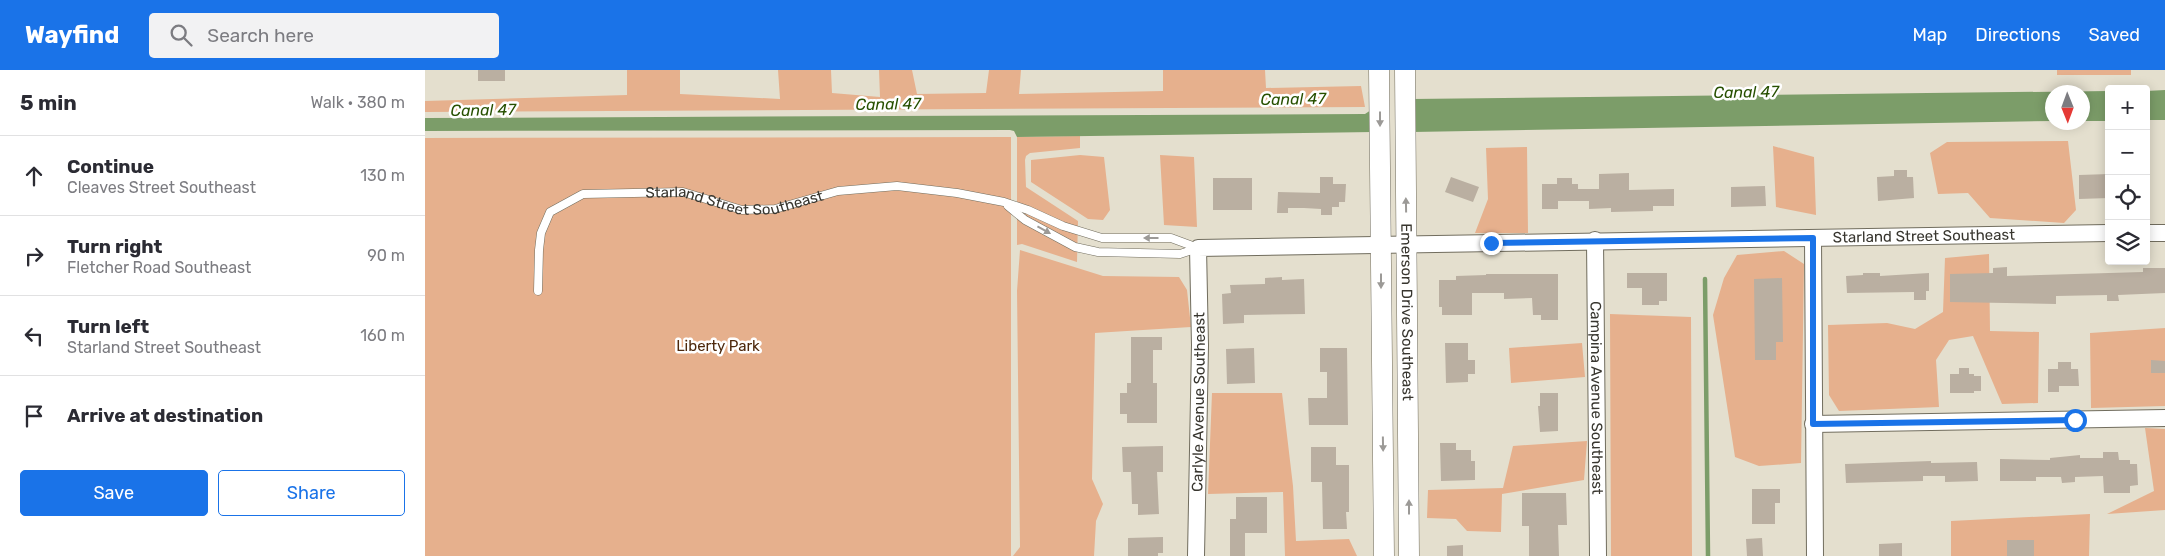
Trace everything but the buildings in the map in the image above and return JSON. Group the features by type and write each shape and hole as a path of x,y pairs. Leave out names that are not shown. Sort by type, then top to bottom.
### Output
{"street":[{"name":"Emerson Drive Southeast","path":"1379,70 1384,556"},
{"name":"Emerson Drive Southeast","path":"1405,70 1409,556"},
{"name":"Starland Street Southeast","path":"1198,248 2105,233"},
{"path":"2150,233 2165,233"},
{"path":"1813,238 1815,556"},
{"name":"Campina Avenue Southeast","path":"1595,240 1597,556"},
{"name":"Carlyle Avenue Southeast","path":"1196,556 1200,345 1198,248"},
{"path":"1813,424 2165,418"}],"lane":[{"name":"Starland Street Southeast","path":"539,291 541,233 550,212 583,194 683,192 742,210 775,210 839,191 897,186 1004,202 1028,210 1063,226 1102,238 1171,238 1198,248"},
{"name":"Starland Street Southeast","path":"1004,202 1025,220 1075,247 1098,252 1180,254 1198,248"}],"green space":[{"path":"627,70 680,70 680,94 780,99 778,70 831,70 832,93 880,97 879,70 912,70 917,94 986,93 989,70 1021,70 1019,94 1163,91 1163,70 1265,70 1266,88 1361,86 1365,107 425,112 425,101 627,95"},
{"path":"2057,70 2131,70 2131,75 2057,75"},
{"path":"1080,136 1080,148 1030,153 1026,156 1025,160 1026,187 1078,221 1077,262 1022,244 1017,245 1017,137"},
{"name":"Liberty Park","path":"1011,137 1011,556 425,556 425,138"},
{"path":"2068,141 2076,210 2064,223 1990,218 1968,193 1938,194 1930,153 1947,142"},
{"path":"1773,146 1814,157 1816,215 1776,207"},
{"path":"1527,147 1528,233 1475,233 1488,199 1486,148"},
{"path":"1080,155 1104,157 1110,210 1103,220 1088,219 1031,182 1031,160"},
{"path":"1160,155 1194,157 1197,227 1164,225"},
{"path":"1020,250 1103,276 1179,277 1187,290 1191,327 1095,333 1092,479 1103,504 1096,521 1094,556 1013,556 1020,547 1017,291"},
{"path":"1784,251 1804,264 1801,463 1759,466 1735,457 1713,315 1724,278 1737,255"},
{"path":"1989,254 1990,331 2039,332 2038,403 2002,404 1973,336 1949,340 1936,360 1939,407 1839,411 1829,395 1828,325 1887,323 1915,329 1943,312 1945,258"},
{"path":"1610,314 1691,317 1692,556 1611,556"},
{"path":"2165,328 2165,406 2091,408 2090,333"},
{"path":"1582,343 1585,377 1511,383 1509,348"},
{"path":"1212,393 1282,393 1293,486 1296,541 1349,539 1357,556 1285,556 1283,492 1208,494"},
{"path":"2145,428 2165,429 2165,510 2107,514 2154,491"},
{"path":"1587,441 1584,480 1502,494 1501,532 1467,531 1456,519 1427,518 1428,490 1503,488 1513,446"},
{"path":"2090,514 2089,556 1951,556 1951,521"}],"shaded area":[{"path":"2165,90 2165,120 2150,120 2150,91"},
{"path":"2090,91 2105,91 2105,121 2090,121"},
{"path":"2045,92 2045,121 1413,132 1412,99"},
{"path":"1371,110 1373,132 1017,137 1014,131 1010,130 425,131 425,118 1365,114"}],"waterway":[{"path":"1705,279 1708,556"}],"route":[{"path":"1491,243 1813,238 1813,424 2075,420"}],"water label":[{"name":"Canal 47","path":"1746,92"},
{"name":"Canal 47","path":"1293,99"},
{"name":"Canal 47","path":"888,104"},
{"name":"Canal 47","path":"483,110"}]}
